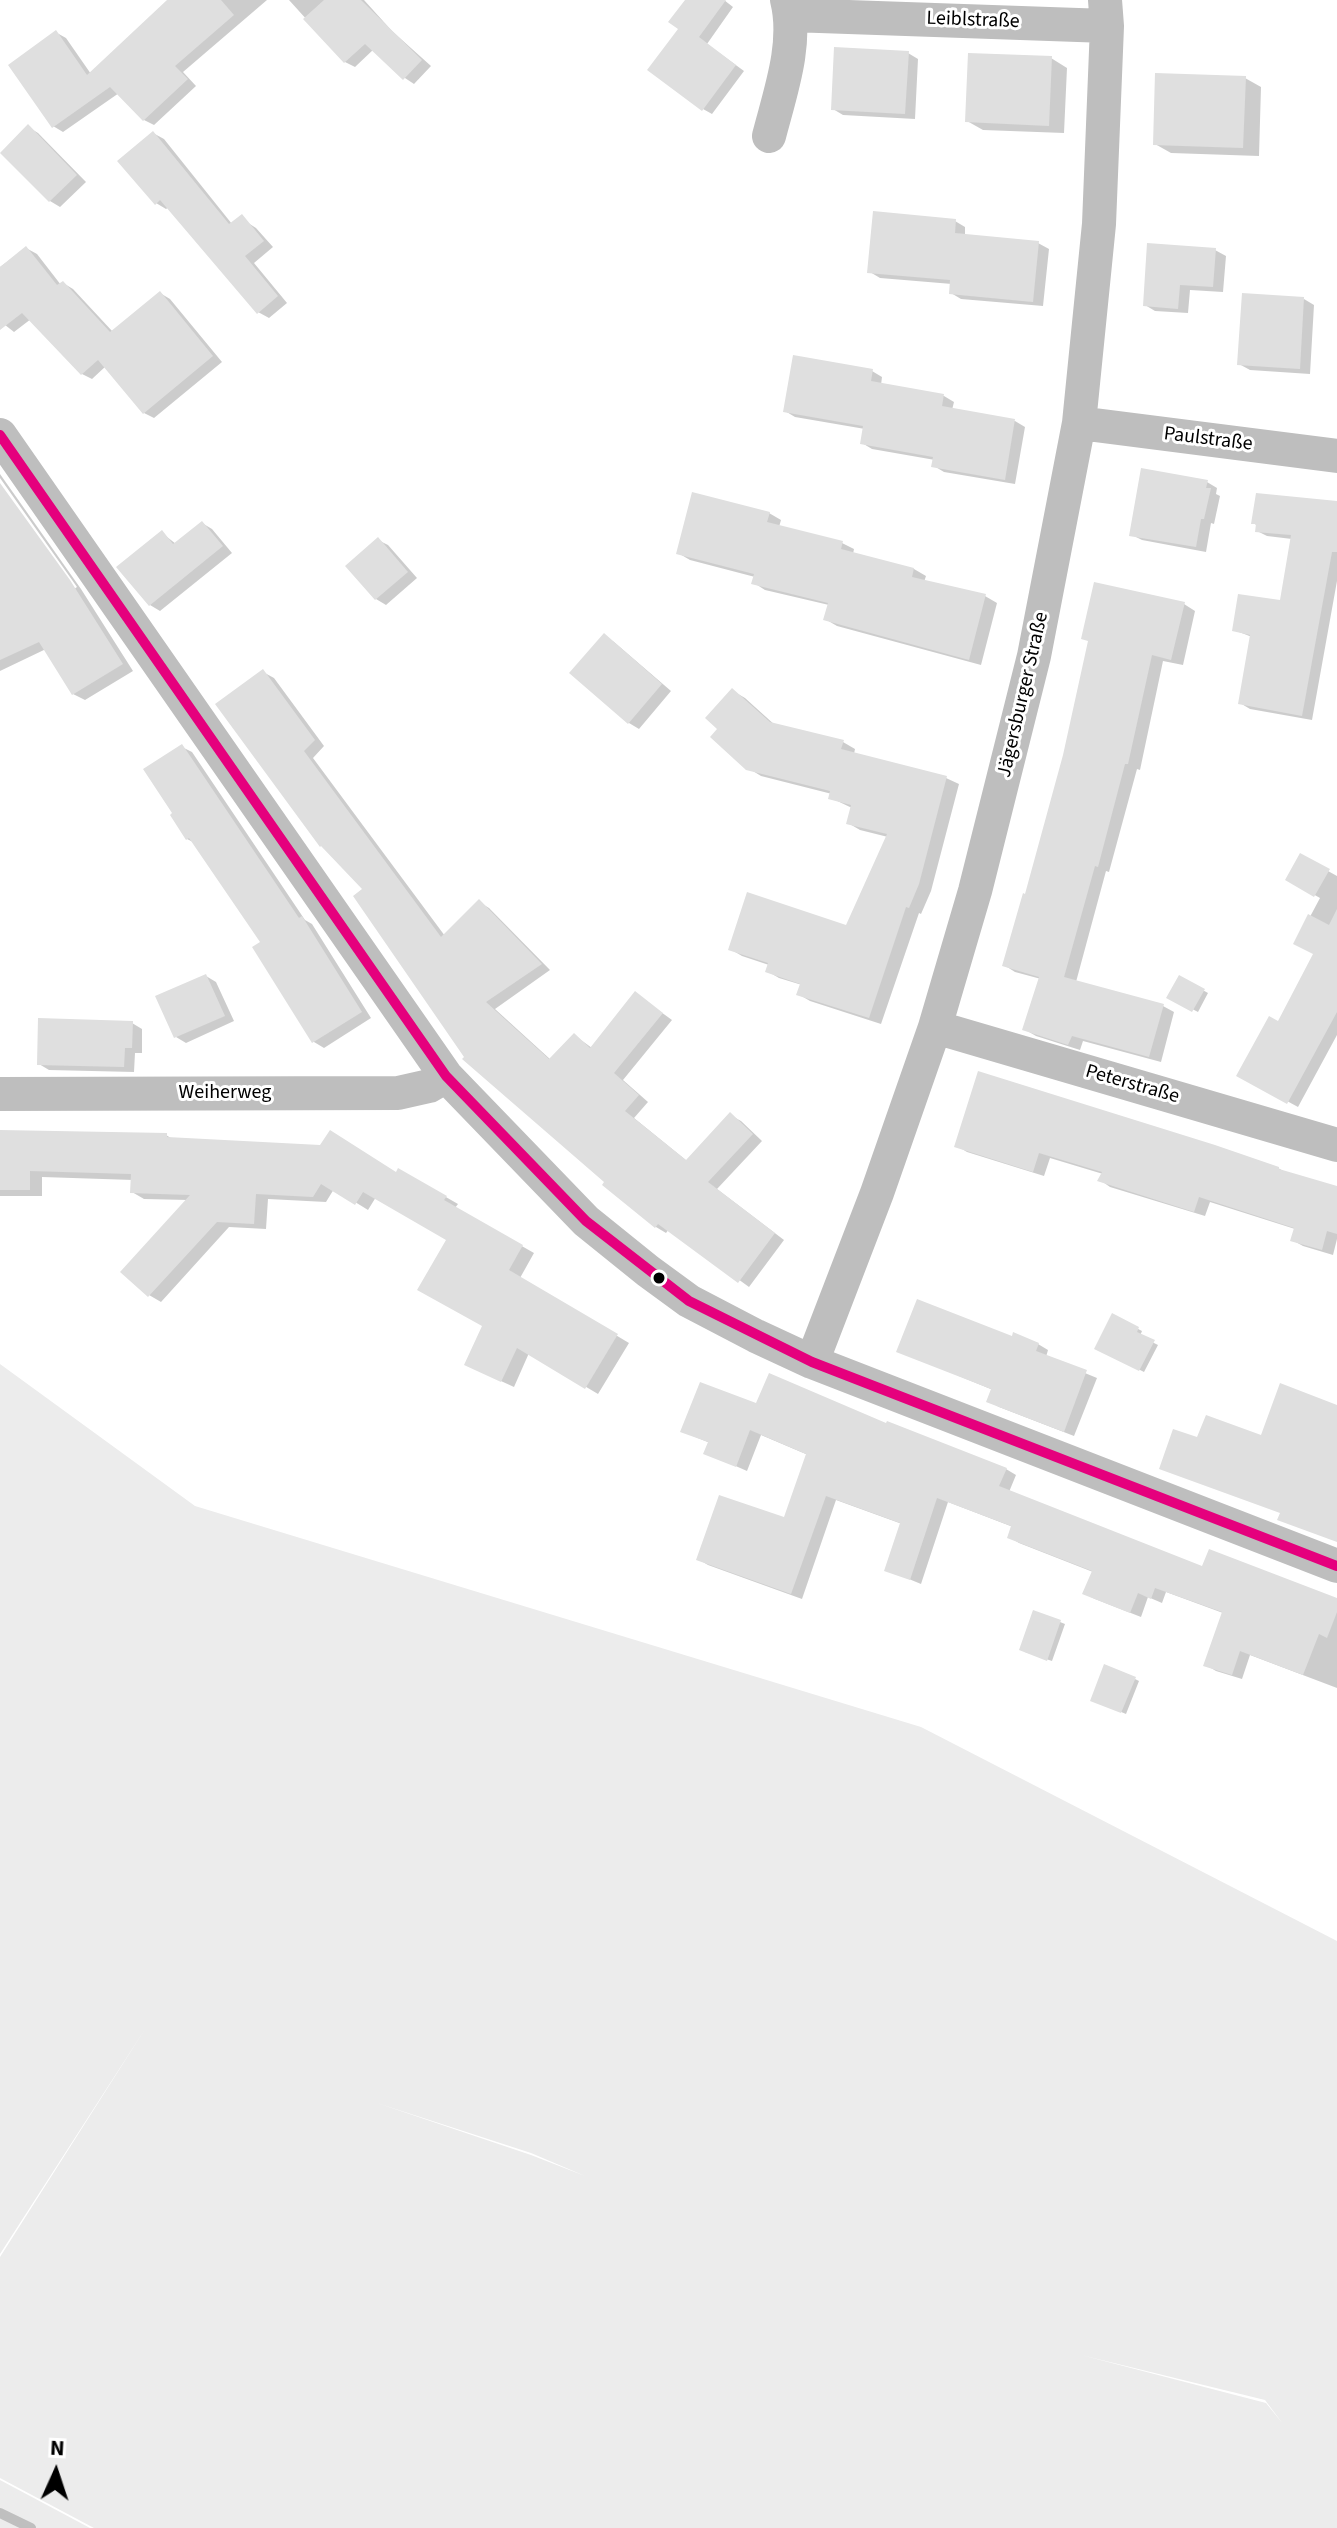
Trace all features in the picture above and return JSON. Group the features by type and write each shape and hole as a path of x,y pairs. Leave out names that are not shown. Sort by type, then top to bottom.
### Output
{"street":[{"name":"Leiblstraße","path":"769,136 788,63 789,7 1106,13"},
{"name":"Jägersburger Straße","path":"812,1362 877,1193 935,1027 1008,767 1037,641 1079,423 1099,224 1106,13"},
{"name":"Paulstraße","path":"1079,423 1337,456"},
{"path":"0,435 446,1076 586,1221 689,1301 812,1362 1337,1566"},
{"name":"Peterstraße","path":"935,1027 1335,1139"},
{"name":"Weiherweg","path":"0,1094 398,1093 429,1086 446,1076"}],"shaded area":[{"path":"0,1364 195,1506 921,1727 1337,1941 1337,2528 94,2528 0,2478 0,2257 147,2026 0,2254","holes":["377,2103 531,2153 585,2176 531,2155","1081,2355 1265,2400 1283,2424 1266,2403"]},
{"path":"0,2480 90,2528 0,2528"}],"building":[{"path":"167,0 221,0 234,15 175,66 188,79 143,121 110,87 52,128 8,65 56,30 87,75"},
{"path":"324,0 361,0 422,60 403,80 365,44 344,63 303,19"},
{"path":"685,0 726,0 699,37 736,65 702,111 647,70 678,29 668,22"},
{"path":"834,47 909,51 905,114 831,110"},
{"path":"968,53 1052,56 1049,126 965,122"},
{"path":"1155,73 1246,76 1243,148 1153,145"},
{"path":"28,124 77,175 49,202 0,153"},
{"path":"153,131 229,224 242,214 264,241 245,256 278,296 257,314 160,200 155,205 117,161"},
{"path":"873,211 956,219 955,233 1039,241 1033,302 949,294 950,280 867,273"},
{"path":"1147,243 1216,248 1213,287 1180,285 1178,309 1143,306"},
{"path":"26,246 57,285 63,281 110,332 160,291 213,356 143,414 98,360 81,375 22,313 0,330 0,267"},
{"path":"1242,293 1304,297 1300,369 1237,365"},
{"path":"793,355 873,369 871,381 944,394 942,406 1015,419 1005,480 931,467 933,457 860,444 863,426 783,412"},
{"path":"1141,468 1208,480 1206,488 1211,488 1196,547 1129,536"},
{"path":"0,483 70,580 123,664 72,695 39,642 0,660"},
{"path":"692,492 770,512 767,522 843,541 841,549 914,568 912,577 986,594 969,660 823,620 828,603 751,584 754,574 676,554"},
{"path":"1256,493 1337,501 1337,552 1332,552 1302,716 1238,704 1250,635 1232,631 1238,594 1280,600 1291,535 1255,532 1256,524 1251,524"},
{"path":"202,521 223,546 149,606 116,567 162,530 173,544"},
{"path":"378,537 408,572 375,600 345,566"},
{"path":"1094,582 1185,602 1171,660 1152,655 1128,764 1125,764 1098,867 1095,866 1064,977 1164,1004 1149,1057 1072,1036 1068,1045 1022,1030 1039,977 1002,966 1063,755 1088,641 1081,639"},
{"path":"604,633 662,684 628,724 569,673"},
{"path":"263,669 315,740 304,751 441,937 479,899 542,964 486,1002 549,1059 574,1033 590,1048 635,991 663,1013 614,1073 639,1095 625,1111 686,1160 730,1112 753,1134 708,1182 775,1233 738,1283 658,1224 655,1228 602,1185 604,1182 462,1059 464,1057 353,896 362,889 320,847 215,704"},
{"path":"732,688 770,722 844,740 841,749 947,776 919,884 909,908 906,907 869,1018 796,995 800,984 765,972 768,963 728,950 747,892 846,925 887,834 846,824 851,805 828,799 830,791 746,770 710,737 717,729 705,718"},
{"path":"182,744 299,918 302,916 362,1012 312,1043 252,947 260,942 189,838 186,840 143,769"},
{"path":"1300,853 1330,869 1314,897 1285,880"},
{"path":"1337,909 1337,1012 1287,1104 1236,1076 1269,1016 1278,1021 1313,954 1293,944 1308,914 1329,925"},
{"path":"206,974 225,1016 174,1038 155,996"},
{"path":"1179,975 1205,989 1192,1012 1166,998"},
{"path":"38,1018 133,1021 132,1048 125,1048 124,1067 37,1065"},
{"path":"978,1071 1337,1186 1337,1234 1327,1231 1322,1250 1290,1241 1294,1228 1199,1197 1194,1212 1097,1181 1102,1172 1039,1153 1033,1172 954,1147"},
{"path":"0,1130 167,1133 167,1137 320,1145 330,1130 396,1172 398,1168 447,1196 444,1200 523,1245 509,1270 618,1334 585,1389 517,1348 501,1382 464,1365 482,1326 417,1290 446,1240 363,1192 355,1205 321,1184 313,1197 256,1194 254,1224 217,1222 148,1297 120,1272 190,1195 130,1193 131,1174 30,1171 30,1190 0,1190"},
{"path":"917,1299 1012,1336 1013,1332 1039,1343 1036,1351 1087,1370 1064,1432 986,1402 991,1389 896,1352"},
{"path":"1112,1313 1139,1327 1137,1332 1155,1340 1139,1371 1094,1349"},
{"path":"769,1373 886,1423 1007,1468 999,1486 1202,1566 1209,1549 1337,1598 1337,1612 1327,1638 1319,1634 1303,1675 1240,1651 1232,1675 1203,1666 1222,1612 1155,1588 1151,1599 1138,1593 1130,1613 1082,1594 1092,1571 1007,1538 1011,1526 937,1498 910,1580 884,1571 900,1523 826,1496 791,1594 696,1560 719,1495 784,1517 806,1454 750,1430 736,1467 703,1454 708,1442 680,1432 700,1382 756,1403"},
{"path":"1280,1383 1337,1405 1337,1542 1277,1520 1280,1513 1159,1469 1173,1429 1197,1437 1206,1415 1261,1435"},
{"path":"1033,1610 1061,1620 1047,1661 1019,1650"},
{"path":"1104,1664 1136,1677 1121,1713 1090,1701"}],"waterway":[{"path":"0,2513 31,2528"}],"transit line":[{"path":"0,435 446,1076 586,1221 689,1301 812,1362 1337,1566"}]}
